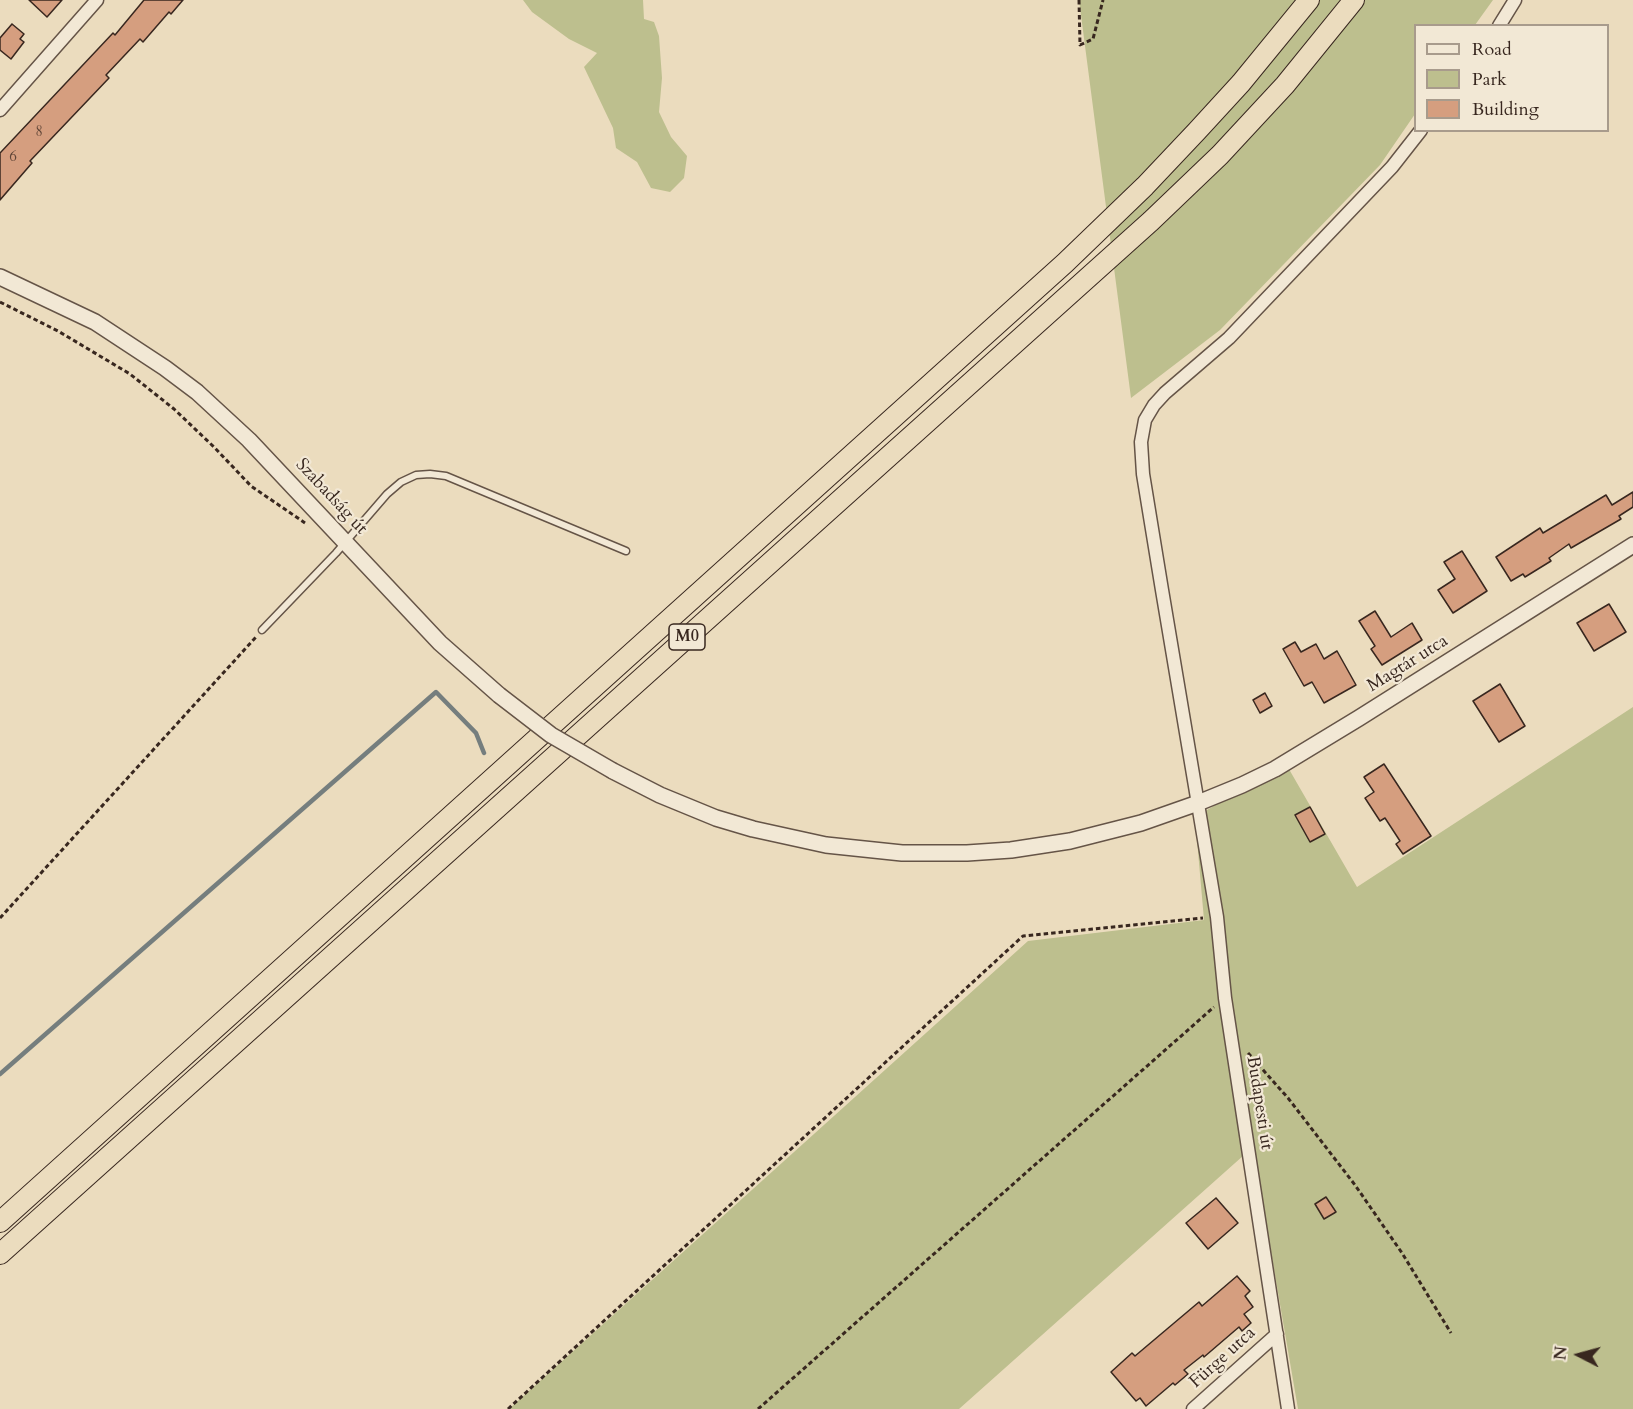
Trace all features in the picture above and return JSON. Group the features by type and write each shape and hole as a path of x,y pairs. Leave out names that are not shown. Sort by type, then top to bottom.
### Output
{"highway":[{"name":"M0","path":"0,1222 1065,263 1145,186 1197,131 1241,83 1309,0"},
{"name":"M0","path":"0,1254 1151,221 1220,155 1285,85 1354,0"}],"street":[{"path":"0,110 97,0"},
{"path":"1501,24 1515,0"},
{"name":"Budapesti út","path":"1288,1409 1225,998 1217,917 1143,474 1141,442 1145,420 1154,405 1229,338 1392,167 1419,132"},
{"name":"Szabadság út","path":"0,277 95,322 189,386 224,415 249,440 440,642 499,695 551,735 613,771"},
{"name":"Magtár utca","path":"613,771 688,807 753,829 826,845 902,853 967,854 1049,844 1131,825 1198,803 1242,785 1306,751 1633,545"},
{"name":"Fürge utca","path":"1192,1409 1277,1334"}],"lane":[{"path":"262,630 346,542 387,494 401,482 416,475 446,476 626,551"}],"path":[{"path":"1079,0 1080,45 1093,39 1103,0"},
{"path":"0,302 86,346 144,384 214,447 251,486 308,525"},
{"path":"0,918 262,630"},
{"path":"508,1409 1023,936 1217,917"},
{"path":"758,1409 1225,998"},
{"path":"1230,1032 1288,1098 1356,1185 1402,1253 1451,1333"}],"green space":[{"path":"523,0 643,0 644,19 654,22 659,36 662,78 659,112 671,137 687,156 684,178 670,192 651,188 637,162 616,148 613,128 584,67 597,53 569,39 532,12"},
{"path":"1079,0 1493,0 1476,24 1414,24 1414,115 1380,165 1220,330 1131,398"},
{"path":"1633,707 1633,1409 1298,1409 1253,1147 959,1409 509,1409 1028,941 1204,920 1195,817 1286,764 1357,887"}],"building":[{"path":"29,0 62,0 47,17"},
{"path":"144,0 183,0 171,14 169,12 143,42 140,39 106,75 109,78 30,161 32,163 0,200 0,153 113,33 115,35"},
{"path":"12,24 24,34 20,39 24,42 11,59 0,50 0,38"},
{"path":"1633,492 1633,507 1619,516 1621,519 1571,548 1569,544 1549,558 1551,561 1525,577 1523,574 1511,581 1496,557 1540,528 1543,533 1606,495 1612,505"},
{"path":"1462,551 1487,591 1453,613 1438,590 1455,579 1444,562"},
{"path":"1609,604 1626,632 1594,651 1577,623"},
{"path":"1375,611 1391,637 1412,623 1422,640 1382,665 1371,649 1375,646 1359,621"},
{"path":"1295,642 1301,652 1316,644 1324,659 1337,651 1356,685 1324,703 1312,682 1304,686 1283,649"},
{"path":"1500,684 1525,726 1499,742 1473,701"},
{"path":"1265,693 1272,706 1260,713 1253,700"},
{"path":"1384,764 1431,836 1403,854 1396,844 1400,841 1385,818 1380,821 1365,798 1374,792 1364,777"},
{"path":"1310,807 1325,834 1310,842 1295,815"},
{"path":"1326,1197 1336,1212 1324,1219 1315,1204"},
{"path":"1216,1198 1238,1223 1208,1249 1186,1223"},
{"path":"1237,1276 1250,1291 1245,1296 1253,1307 1244,1314 1251,1323 1242,1331 1239,1327 1204,1357 1203,1355 1184,1370 1188,1374 1175,1385 1173,1383 1146,1406 1140,1398 1136,1401 1111,1372 1132,1353 1135,1356 1199,1302 1202,1306"}],"waterway":[{"path":"0,1074 436,692 476,733 484,753"}]}
